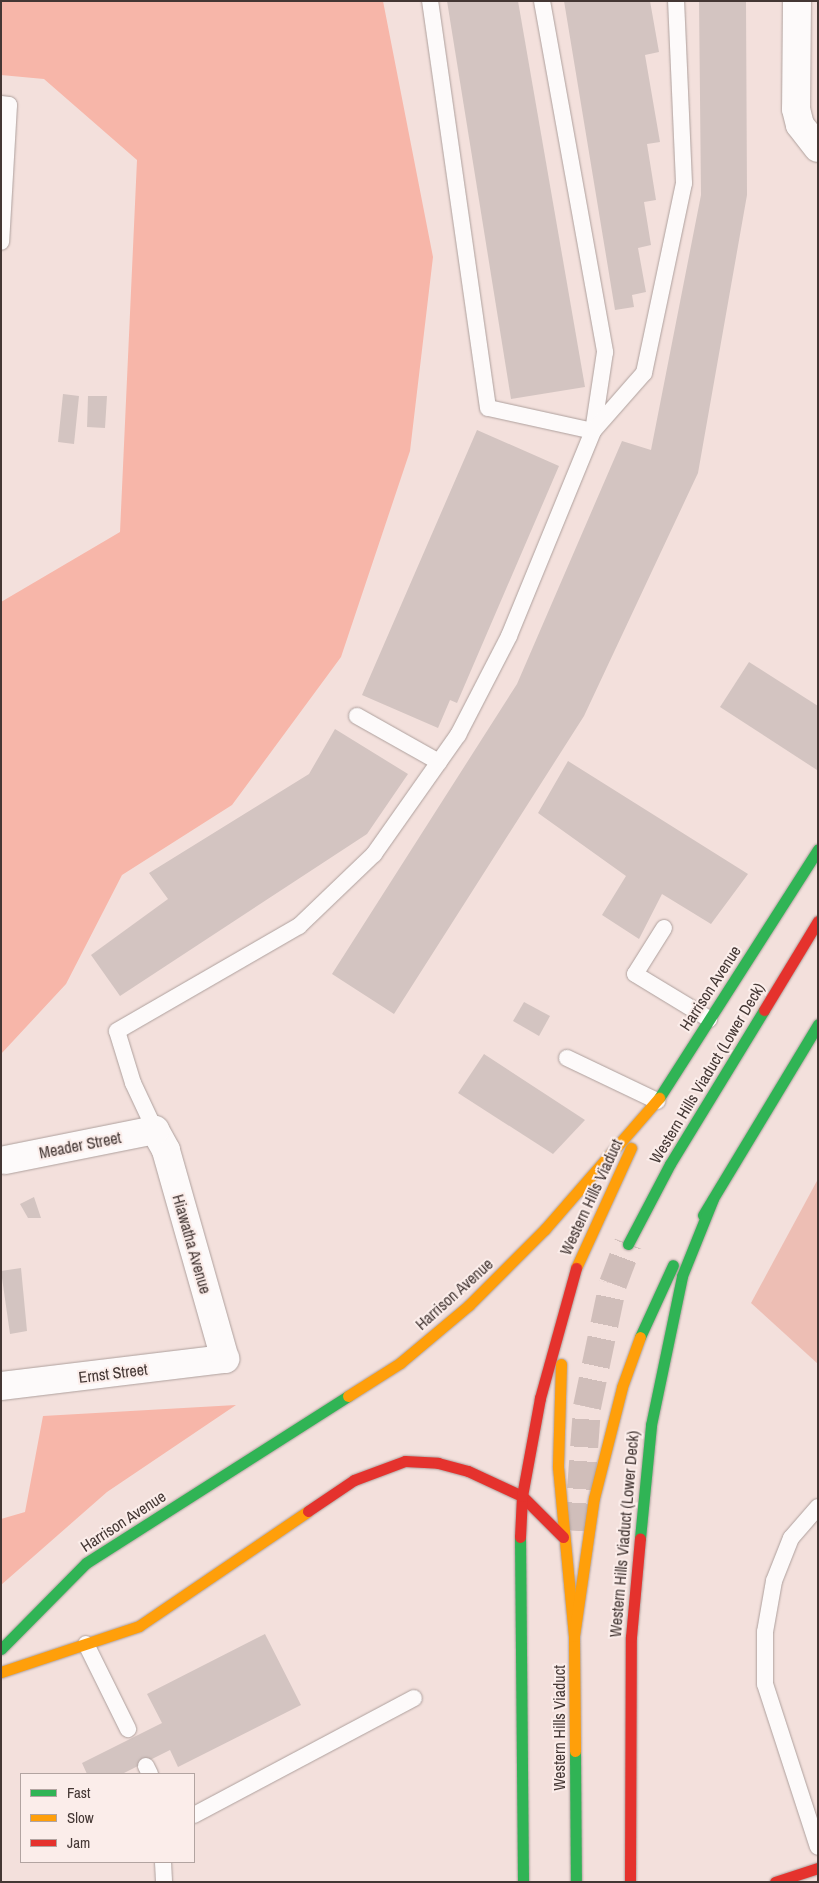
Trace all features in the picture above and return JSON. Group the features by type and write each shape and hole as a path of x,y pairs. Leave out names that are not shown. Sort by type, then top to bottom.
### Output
{"main road":[{"name":"Harrison Avenue","path":"1,1648 86,1564 400,1363 470,1305 545,1230 657,1101 818,849"},
{"name":"Western Hills Viaduct (Lower Deck)","path":"628,1244 670,1164 818,922"},
{"path":"574,1636 594,1498 622,1387 645,1322 671,1269 818,1024"},
{"name":"Western Hills Viaduct","path":"565,1310 576,1266 610,1186 657,1101"},
{"name":"Western Hills Viaduct (Lower Deck)","path":"630,1882 634,1576 651,1425 682,1276 712,1199"},
{"path":"523,1882 520,1575 522,1496 540,1398 565,1310"},
{"path":"565,1310 558,1468 563,1537 574,1636 575,1882"},
{"path":"1,1672 139,1626 354,1480 406,1460 438,1463 468,1471 522,1496 563,1537"},
{"name":"Western Hills Viaduct","path":"575,1882 576,1575"},
{"path":"775,1882 818,1868"}],"street":[{"path":"797,1 796,109 800,125 818,148"},
{"name":"Meader Street","path":"5,1160 155,1130"},
{"name":"Hiawatha Avenue","path":"155,1130 166,1150 224,1359"},
{"name":"Ernst Street","path":"1,1386 224,1359"}],"lane":[{"path":"430,1 488,408 593,431"},
{"path":"155,1130 133,1083 117,1031 299,926 374,854 458,735 509,636 593,431 605,352 542,1"},
{"path":"593,431 644,373 684,183 676,1"},
{"path":"1,104 9,105 1,242"},
{"path":"357,716 439,762"},
{"path":"664,928 635,974 709,1019"},
{"path":"567,1058 657,1101"},
{"path":"818,1507 791,1538 774,1581 765,1632 765,1684 818,1848"},
{"path":"86,1644 128,1729"},
{"path":"195,1814 414,1698"},
{"path":"163,1863 164,1882"}],"shaded area":[{"path":"1,1 383,1 433,257 410,451 341,657 232,805 122,875 66,984 1,1054 1,602 120,532 137,160 44,79 1,75"},
{"path":"818,1179 818,1364 751,1303"},
{"path":"236,1405 107,1492 1,1585 1,1519 25,1512 43,1416"}],"building":[{"path":"447,1 518,1 585,387 511,399"},
{"path":"564,1 650,1 659,52 645,55 660,142 647,144 656,200 644,202 651,245 638,248 646,292 632,295 634,307 615,310"},
{"path":"699,1 746,1 747,195 698,473 584,716 394,1014 332,974 517,684 622,441 651,450 701,195"},
{"path":"63,394 79,396 74,444 58,442"},
{"path":"88,396 107,396 105,428 87,427"},
{"path":"477,430 559,466 457,703 450,700 438,728 362,695"},
{"path":"749,662 818,706 817,770 720,707"},
{"path":"335,729 408,774 367,834 120,996 91,955 168,899 149,873 309,774"},
{"path":"568,761 748,874 711,924 662,894 639,939 602,915 626,876 538,813"},
{"path":"524,1002 550,1016 539,1036 513,1021"},
{"path":"484,1054 585,1120 553,1154 458,1093"},
{"path":"34,1197 41,1218 28,1218 20,1204"},
{"path":"21,1268 27,1331 10,1334 1,1271"},
{"path":"265,1634 301,1705 178,1767 170,1750 124,1773 87,1773 82,1763 162,1723 147,1694"}],"tunnel":[{"path":"578,1531 587,1407 613,1284 628,1244"}],"traffic: fast":[{"path":"659,1098 818,849"},
{"path":"628,1244 670,1164 764,1010"},
{"path":"703,1215 818,1024"},
{"path":"640,1538 651,1425 682,1276 713,1199"},
{"path":"640,1337 673,1265"},
{"path":"1,1649 86,1563 348,1396"},
{"path":"520,1537 523,1882"},
{"path":"575,1751 576,1882"}],"traffic: slow":[{"path":"348,1396 400,1363 469,1305 545,1229 659,1098"},
{"path":"576,1268 631,1148"},
{"path":"574,1636 594,1498 622,1387 640,1337"},
{"path":"561,1364 558,1467 574,1636 575,1751"},
{"path":"1,1672 139,1626 308,1511"}],"traffic: jam":[{"path":"764,1010 818,921"},
{"path":"520,1537 522,1496 540,1398 576,1268"},
{"path":"308,1511 354,1480 405,1461 438,1463 468,1471 522,1496 563,1537"},
{"path":"630,1882 631,1637 640,1538"},
{"path":"775,1882 818,1868"}]}
